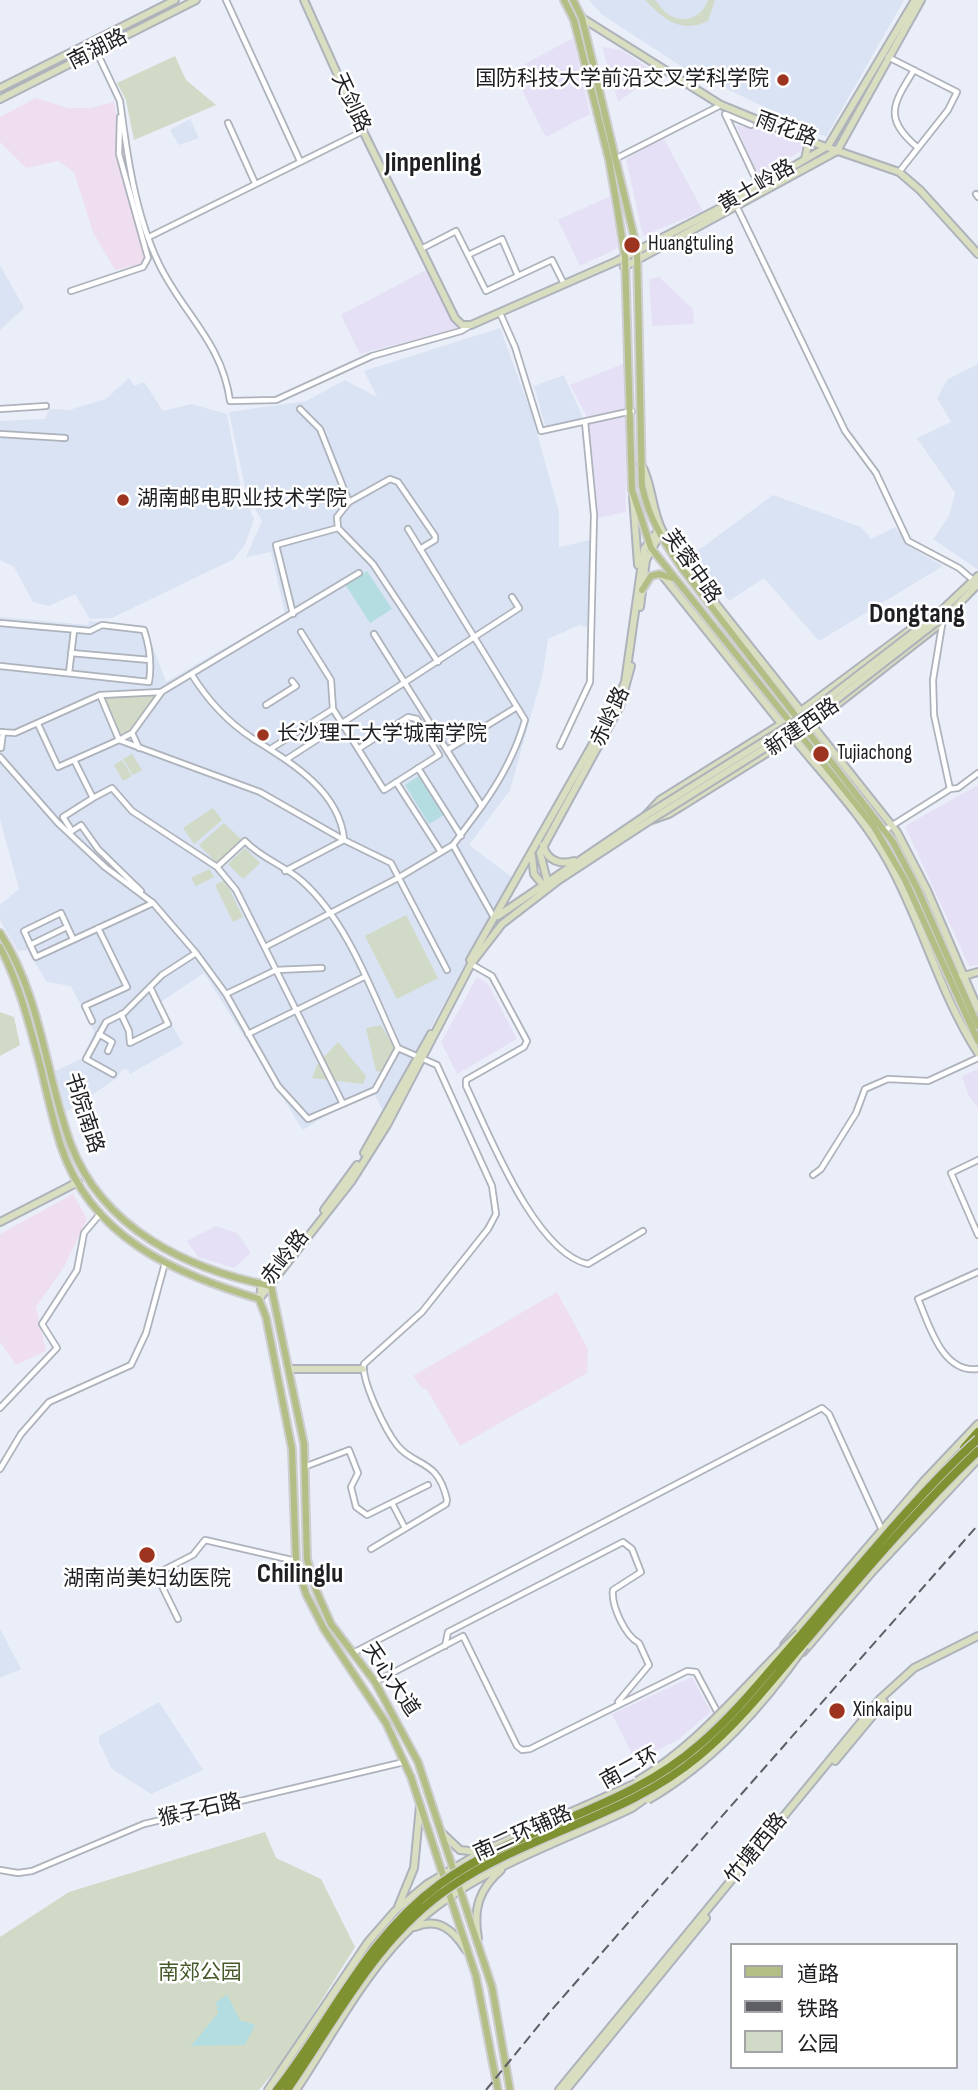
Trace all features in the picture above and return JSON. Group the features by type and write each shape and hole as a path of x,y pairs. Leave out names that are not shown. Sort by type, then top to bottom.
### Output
{"highway":[{"path":"944,1472 978,1432"},
{"name":"南二环","path":"287,2090 374,1960 420,1910 480,1869 627,1803 679,1771 735,1722 944,1472 978,1439"},
{"name":"南二环","path":"277,2090 365,1958 404,1914 440,1884 480,1859 620,1797 680,1761 736,1709 978,1451"}],"main road":[{"name":"南湖路","path":"0,88 175,0"},
{"name":"南湖路","path":"0,99 196,0"},
{"name":"天剑路","path":"304,0 363,131 455,318 462,325 471,325"},
{"name":"芙蓉中路","path":"573,0 582,18 637,249 641,464 647,509 658,534 806,728 889,828 960,977 978,1025"},
{"path":"828,146 915,0"},
{"path":"837,151 921,0"},
{"name":"芙蓉中路","path":"564,2 574,20 610,160 625,257 632,411 632,490 650,545 673,578 796,715"},
{"name":"雨花路","path":"582,18 721,106 809,141 899,172 978,254"},
{"path":"804,159 809,141"},
{"name":"黄土岭路","path":"471,325 563,282 625,257 736,204 828,146"},
{"name":"黄土岭路","path":"624,267 837,151"},
{"path":"641,464 647,474 660,528 676,554 796,715"},
{"name":"赤岭路","path":"632,490 640,574"},
{"name":"赤岭路","path":"259,1299 351,1182 387,1125 495,917 616,703 625,682 644,549 658,534"},
{"name":"赤岭路","path":"543,845 621,706 630,677 650,545"},
{"path":"642,590 651,576 673,578"},
{"path":"663,576 867,829 888,861 950,1002 978,1056"},
{"name":"新建西路","path":"495,917 809,713 942,614 977,580"},
{"name":"新建西路","path":"647,819 660,800 796,715 926,618 942,614"},
{"name":"新建西路","path":"547,885 580,859 647,819 669,814 793,737 935,628 942,614"},
{"name":"芙蓉中路","path":"806,728 891,853 977,1039 978,1047"},
{"path":"543,845 540,853 547,885"},
{"path":"543,845 549,858 556,862 580,859"},
{"path":"532,855 534,874 547,885"},
{"name":"赤岭路","path":"259,1299 262,1284 276,1272 360,1162 471,964 502,924 547,885"},
{"name":"书院南路","path":"0,933 26,983 36,1012 71,1144 87,1178 110,1209 133,1231 186,1260 271,1286"},
{"name":"书院南路","path":"0,947 27,1016 61,1148 78,1182 100,1214 124,1239 165,1263 259,1299"},
{"path":"978,972 960,977 978,1009"},
{"path":"0,1222 78,1182"},
{"name":"天心大道","path":"271,1286 304,1444 307,1559 316,1590 331,1624 376,1682 418,1762 492,1987 510,2090"},
{"name":"天心大道","path":"259,1299 266,1317 292,1449 296,1561 306,1594 324,1629 369,1693 405,1762 483,2004 498,2090"},
{"path":"289,1369 363,1369"},
{"name":"南二环辅路","path":"268,2090 352,1965 395,1911 451,1867 638,1783 672,1761 721,1718 882,1530 978,1424"},
{"name":"南二环辅路","path":"296,2090 372,1975 408,1931 458,1890 512,1861 632,1808 681,1775 727,1734 880,1563 978,1459"},
{"path":"621,1789 664,1764 710,1726 823,1615"},
{"path":"632,1808 700,1765 740,1727 784,1676 823,1615"},
{"name":"竹塘西路","path":"559,2090 880,1699 920,1664 977,1639"},
{"name":"竹塘西路","path":"566,2090 882,1703 916,1671 977,1639"},
{"path":"395,1911 414,1868 420,1804"},
{"path":"438,1823 454,1846 465,1852 483,1851"},
{"path":"480,1950 475,1921 481,1895 490,1880 512,1861"},
{"path":"408,1931 426,1923 441,1924 453,1933 468,1954"}],"street":[{"path":"226,0 300,161"},
{"path":"92,42 120,101 127,155 149,237 169,281 217,353 227,379 230,401 276,400 372,356 461,331 471,325"},
{"path":"888,57 957,92 948,110 899,172"},
{"path":"914,70 893,108 896,124 917,147"},
{"path":"71,291 143,267 148,258 119,154 120,101"},
{"path":"617,158 721,106"},
{"path":"751,125 725,114 760,187"},
{"path":"228,123 255,183"},
{"path":"149,237 363,131"},
{"path":"736,204 845,431 876,473 908,541 977,580"},
{"path":"421,249 457,231 485,291 552,260 563,282"},
{"path":"468,255 502,239 518,276"},
{"path":"499,312 515,347 541,432 632,411"},
{"path":"0,409 46,406"},
{"path":"300,409 320,429 349,502"},
{"path":"560,746 590,682 594,515 585,422"},
{"path":"0,434 65,438"},
{"path":"420,549 435,540 435,536 398,482 390,479 349,502 337,517 338,528 373,564 438,662"},
{"path":"293,614 276,545 338,528"},
{"path":"265,947 398,878 453,845 501,779 517,747 525,720 408,530"},
{"path":"1,748 1,732 15,733 100,695 161,692 359,573"},
{"path":"287,759 519,608 512,597"},
{"path":"942,614 933,680 934,715 950,789"},
{"path":"0,623 90,631 102,625 144,630 151,660 149,682 0,666"},
{"path":"69,673 74,630"},
{"path":"301,632 331,680 332,709 384,790 439,755 417,719 408,717 358,749"},
{"path":"374,634 482,806"},
{"path":"71,653 151,660"},
{"path":"192,675 218,708 251,737 272,748 314,782 342,822 344,840"},
{"path":"266,705 296,687 292,681"},
{"path":"38,724 58,767 132,733 161,692"},
{"path":"100,695 119,740 260,792 344,840 391,863 447,970"},
{"path":"447,750 517,707"},
{"path":"272,748 332,709"},
{"path":"132,733 139,748"},
{"path":"0,757 58,822 105,867 153,903"},
{"path":"74,760 93,798"},
{"path":"418,768 461,836"},
{"path":"889,828 950,789 957,789 978,773"},
{"path":"396,782 441,852"},
{"path":"343,1104 236,890 217,867 132,811 112,788 62,817 72,831 81,825 98,849 153,903 196,953 226,994 278,1086 308,1119 343,1104 375,1090 398,1048"},
{"path":"285,870 344,840"},
{"path":"217,867 245,841 259,856 302,881 338,923 398,1048 437,1065 492,1186 496,1214 422,1312 364,1364 363,1369 376,1406 398,1447 432,1467 446,1495 446,1504 371,1549"},
{"path":"453,845 495,917"},
{"path":"73,939 61,914 24,931 36,957 153,903"},
{"path":"30,944 68,927"},
{"path":"92,1021 85,1006 127,987 99,928"},
{"path":"113,1074 86,1059 106,1021 121,1014 150,987 196,953"},
{"path":"471,964 492,976 527,1041 524,1047 466,1080 466,1086 533,1218 567,1255 588,1264 643,1231"},
{"path":"226,994 276,970 322,968"},
{"path":"248,1034 364,977"},
{"path":"121,1014 130,1031 130,1043 168,1024 150,987"},
{"path":"99,1034 112,1041 108,1051"},
{"path":"813,1175 821,1169 849,1124 865,1089 888,1079 928,1081 978,1056"},
{"path":"978,1160 951,1173 978,1235"},
{"path":"0,1408 57,1348 42,1324 77,1270 84,1233 100,1214"},
{"path":"0,1469 21,1434 49,1402 131,1365 146,1333 165,1263"},
{"path":"978,1272 918,1299 947,1358 960,1366 978,1369"},
{"path":"352,1653 822,1408 829,1414 882,1530"},
{"path":"304,1467 349,1450 358,1473 351,1487 356,1507 367,1516 428,1485"},
{"path":"392,1503 405,1528"},
{"path":"178,1619 156,1574 193,1555 205,1540 296,1561"},
{"path":"444,1646 448,1632 623,1542 632,1549 641,1572 613,1590 612,1600 632,1639 639,1643 649,1665 615,1706"},
{"path":"376,1682 463,1636 517,1746 522,1750 530,1749 687,1671 696,1672 721,1718"},
{"name":"猴子石路","path":"0,1870 18,1873 32,1871 144,1824 405,1762"}],"shaded area":[{"name":"国防科技大学前沿交叉学科学院","path":"589,0 904,0 826,137 684,68 601,14"},
{"path":"573,38 590,114 546,137 512,71"},
{"path":"602,47 622,50 656,74 618,102"},
{"path":"36,98 68,108 90,108 114,102 145,263 115,270 93,232 74,172 58,161 26,168 0,142 0,117"},
{"path":"190,119 199,138 179,145 170,130"},
{"path":"736,125 801,139 802,150 759,178"},
{"path":"663,137 703,211 643,236 626,159"},
{"path":"610,196 618,248 580,266 558,220"},
{"path":"0,265 24,308 0,330"},
{"path":"426,270 458,328 360,354 341,315"},
{"path":"659,277 693,309 694,324 652,326 649,279"},
{"name":"长沙理工大学城南学院","path":"500,328 532,415 559,512 559,547 595,539 593,629 579,625 548,639 543,673 510,790 469,845 513,878 384,1113 374,1093 330,1113 303,1130 204,973 159,1003 183,1044 130,1074 127,1069 122,1070 117,1078 66,1112 55,1071 83,1058 94,1032 71,986 47,982 27,950 18,951 0,920 0,905 19,889 0,819 0,617 88,625 89,621 145,626 166,682 285,613 271,552 246,557 262,521 246,492 229,412 306,401 345,380 377,397 364,371"},
{"path":"625,363 626,512 598,518 586,415 570,385"},
{"path":"978,364 977,569 933,539 949,516 955,493 917,438 951,422 937,398 948,379"},
{"path":"564,375 583,418 546,428 534,386"},
{"name":"湖南邮电职业技术学院","path":"129,378 134,386 144,382 163,411 192,404 227,414 241,490 254,519 245,544 234,559 112,618 90,619 75,594 49,606 33,602 14,567 0,560 0,421 45,419 49,409 69,410 106,399"},
{"path":"773,495 861,527 871,539 895,527 910,547 943,566 819,641 764,578 729,601 692,555"},
{"path":"367,571 392,609 370,623 345,584"},
{"path":"419,776 444,815 429,824 405,785"},
{"path":"978,785 978,965 969,966 905,826"},
{"path":"477,977 488,984 517,1039 457,1074 441,1042"},
{"path":"978,1069 978,1108 968,1094 962,1076"},
{"path":"73,1194 87,1219 64,1267 36,1307 46,1351 16,1365 0,1342 0,1234"},
{"path":"216,1226 237,1233 251,1253 234,1268 198,1257 187,1241"},
{"path":"557,1292 588,1349 587,1373 460,1446 427,1390 421,1387 413,1376"},
{"path":"0,1629 21,1669 0,1678"},
{"path":"692,1677 711,1712 679,1739 636,1762 612,1714"},
{"path":"159,1702 203,1770 151,1794 112,1769 99,1742 99,1736"},
{"path":"227,1995 240,2020 255,2025 245,2045 191,2046 218,2013 216,2002"}],"green space":[{"path":"645,0 655,0 669,15 683,19 694,17 708,0 715,0 708,21 689,26 666,18"},
{"path":"175,56 186,80 216,105 134,140 126,100 117,83"},
{"path":"156,695 131,732 119,734 105,698"},
{"path":"132,754 142,770 133,775 123,759"},
{"path":"122,760 132,776 123,781 114,765"},
{"path":"213,808 222,820 194,844 183,828"},
{"path":"224,823 242,840 217,863 199,845"},
{"path":"245,848 260,863 243,879 228,864"},
{"path":"209,869 214,877 196,886 191,878"},
{"path":"225,880 243,917 233,922 215,885"},
{"path":"406,915 438,978 397,999 365,936"},
{"path":"0,1012 14,1017 20,1045 0,1056"},
{"path":"381,1025 395,1049 383,1072 376,1071 366,1028"},
{"path":"338,1042 366,1076 363,1084 312,1078 317,1065"},
{"name":"南郊公园","path":"265,1832 276,1858 321,1879 355,1947 284,2060 259,2090 0,2090 0,1937 69,1892"}],"railway":[{"path":"486,2090 548,2014 978,1525"}],"place":[{"name":"国防科技大学前沿交叉学科学院","path":"783,80"},
{"name":"Huangtuling","path":"632,245"},
{"name":"湖南邮电职业技术学院","path":"123,500"},
{"name":"长沙理工大学城南学院","path":"263,735"},
{"name":"Tujiachong","path":"821,754"},
{"name":"湖南尚美妇幼医院","path":"147,1555"},
{"name":"Xinkaipu","path":"837,1711"}],"district":[{"name":"Jinpenling","path":"433,164"},
{"name":"Dongtang","path":"917,615"},
{"name":"Chilinglu","path":"300,1575"}]}
